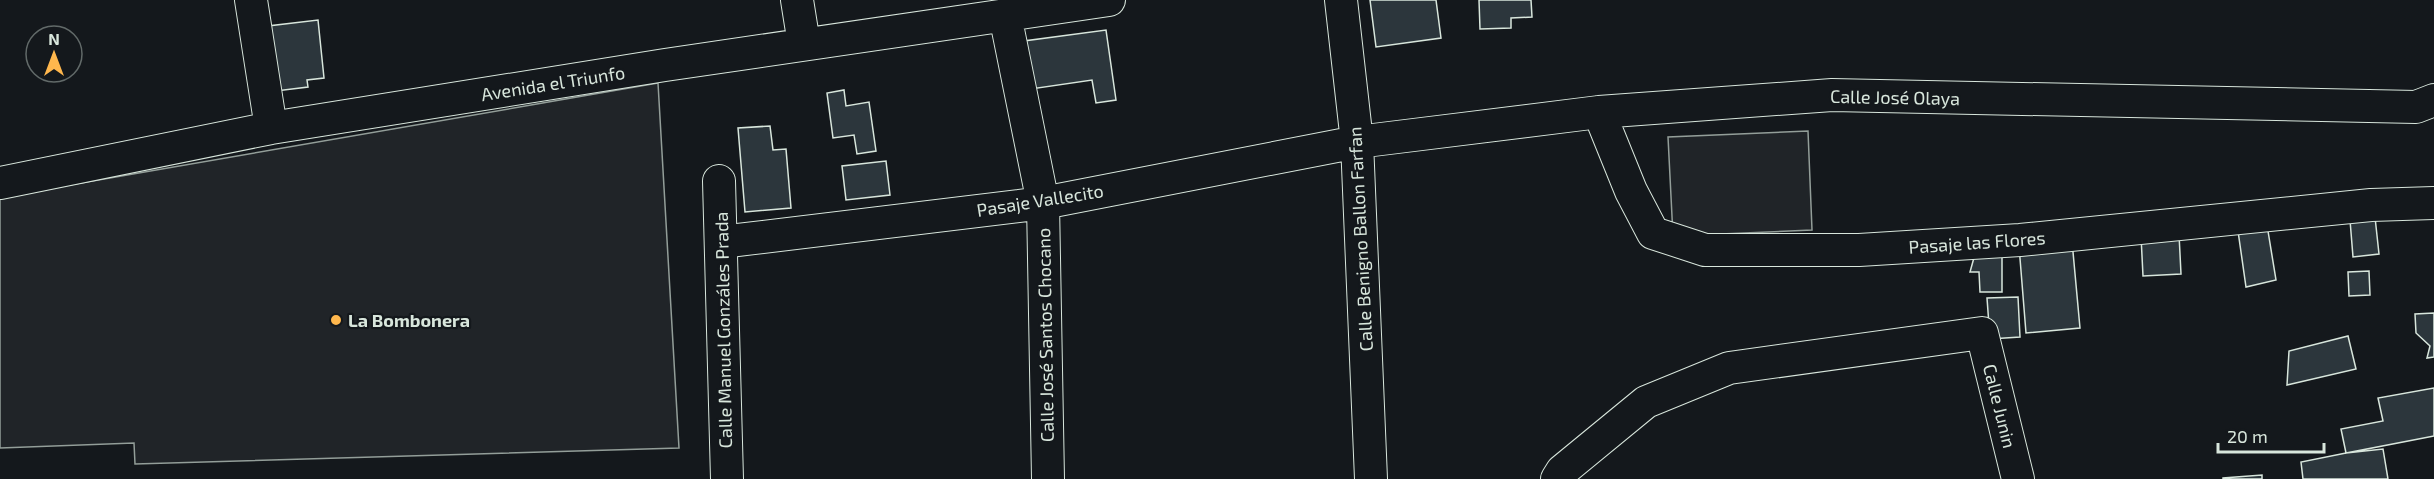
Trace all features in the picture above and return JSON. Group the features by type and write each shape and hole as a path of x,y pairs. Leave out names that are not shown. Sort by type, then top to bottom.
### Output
{"street":[{"path":"251,0 271,128"},
{"path":"797,0 804,44"},
{"name":"Avenida el Triunfo","path":"0,183 271,128 804,44 1109,0"},
{"name":"Calle Benigno Ballon Farfan","path":"1341,0 1357,142 1371,479"},
{"name":"Calle José Santos Chocano","path":"1005,15 1043,202 1048,479"},
{"name":"Calle José Olaya","path":"1357,142 1599,112 1833,95 2416,107 2434,100"},
{"name":"Pasaje las Flores","path":"1599,112 1630,191 1653,233 1705,250 1859,250 2020,240 2372,205 2434,203"},
{"name":"Pasaje Vallecito","path":"721,242 1043,202 1357,142"},
{"name":"Calle Manuel Gonzáles Prada","path":"719,181 727,479"},
{"name":"Calle Junin","path":"1557,479 1562,471 1646,402 1729,368 1982,333 2018,479"}],"shaded area":[{"name":"La Bombonera","path":"658,83 679,448 135,464 134,443 0,448 0,197"},
{"path":"1808,131 1812,230 1673,236 1668,137"}],"building":[{"path":"1370,0 1436,0 1441,38 1376,47"},
{"path":"1479,0 1531,0 1532,17 1511,18 1511,28 1480,29"},
{"path":"318,20 324,78 307,80 308,87 276,91 268,26"},
{"path":"1106,30 1116,100 1096,103 1092,80 1031,89 1024,41"},
{"path":"844,90 846,106 869,102 876,151 857,154 854,135 833,138 827,93"},
{"path":"770,126 773,150 786,149 791,208 745,212 738,128"},
{"path":"886,161 890,195 846,200 842,166"},
{"path":"2375,217 2379,254 2353,257 2350,220"},
{"path":"2267,225 2276,280 2246,287 2238,231"},
{"path":"2179,234 2181,274 2143,276 2141,236"},
{"path":"2072,241 2080,328 2026,333 2019,246"},
{"path":"2002,253 2002,292 1980,292 1979,272 1970,272 1975,254"},
{"path":"2369,271 2370,295 2349,296 2348,272"},
{"path":"2018,297 2020,337 1990,339 1987,298"},
{"path":"2434,313 2434,357 2427,358 2430,346 2416,333 2415,314"},
{"path":"2348,336 2356,369 2287,385 2289,351"},
{"path":"2434,388 2434,436 2346,453 2341,429 2383,421 2378,398"},
{"path":"2383,449 2388,479 2303,479 2301,462 2346,453"},
{"path":"2262,475 2262,479 2223,479 2223,478"}],"place":[{"name":"La Bombonera","path":"336,320"}]}
